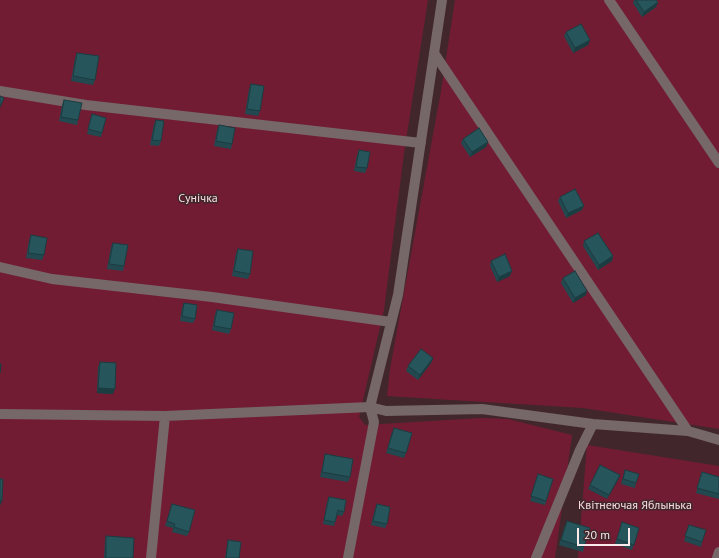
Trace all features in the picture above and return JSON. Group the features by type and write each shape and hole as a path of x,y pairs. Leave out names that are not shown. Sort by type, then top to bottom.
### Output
{"street":[{"path":"348,558 374,422 370,407 398,295 442,0"},
{"path":"609,0 719,163"},
{"path":"434,53 688,431"},
{"path":"0,91 86,105 421,143"},
{"path":"0,267 52,279 212,297 391,322"},
{"path":"0,414 165,416 370,407 386,411 482,409 594,424 688,431 719,440"},
{"path":"151,558 165,416"},
{"path":"536,558 580,450 594,424"},
{"path":"717,558 719,552"}],"green space":[{"name":"Сунічка","path":"0,0 428,0 404,153 384,310 359,417 365,425 481,418 508,419 572,435 555,558 0,558"},
{"path":"455,0 719,0 719,429 583,408 387,396 390,369 441,91"},
{"name":"Квітнеючая Яблынька","path":"587,445 719,466 719,558 578,558"}],"building":[{"path":"636,0 656,0 658,2 644,12"},
{"path":"581,24 590,40 575,48 566,32"},
{"path":"77,53 99,56 95,80 73,76"},
{"path":"251,84 264,86 260,111 247,109"},
{"path":"0,96 4,98 0,107"},
{"path":"64,100 82,103 78,120 61,117"},
{"path":"92,114 106,118 102,133 88,129"},
{"path":"156,120 164,121 161,141 152,140"},
{"path":"219,125 235,128 232,144 216,141"},
{"path":"479,128 488,142 472,152 463,139"},
{"path":"359,150 370,152 367,168 356,167"},
{"path":"575,189 584,206 568,213 560,197"},
{"path":"598,233 613,256 599,265 584,241"},
{"path":"31,235 47,238 44,255 28,253"},
{"path":"113,243 128,245 124,266 109,264"},
{"path":"238,249 253,251 250,274 234,271"},
{"path":"505,254 512,271 499,277 491,261"},
{"path":"575,271 587,291 575,298 563,278"},
{"path":"184,303 197,305 195,319 182,316"},
{"path":"217,310 234,313 231,329 214,326"},
{"path":"421,349 433,358 420,375 408,366"},
{"path":"100,362 116,363 115,389 98,388"},
{"path":"394,428 412,433 406,453 388,448"},
{"path":"325,454 353,459 350,477 322,472"},
{"path":"600,465 620,475 609,495 590,485"},
{"path":"625,470 639,474 636,483 623,479"},
{"path":"702,472 719,477 719,494 697,488"},
{"path":"538,474 553,479 546,501 531,496"},
{"path":"0,479 3,479 2,501 0,501"},
{"path":"329,497 346,500 344,512 338,510 335,522 324,520"},
{"path":"172,504 195,510 189,532 174,527 175,524 167,521"},
{"path":"377,504 390,507 387,524 373,521"},
{"path":"567,521 590,528 584,547 561,540"},
{"path":"622,522 639,528 634,545 617,539"},
{"path":"689,525 706,530 702,542 685,536"},
{"path":"106,536 134,538 133,558 106,558"},
{"path":"228,540 241,542 239,558 226,558"}]}
